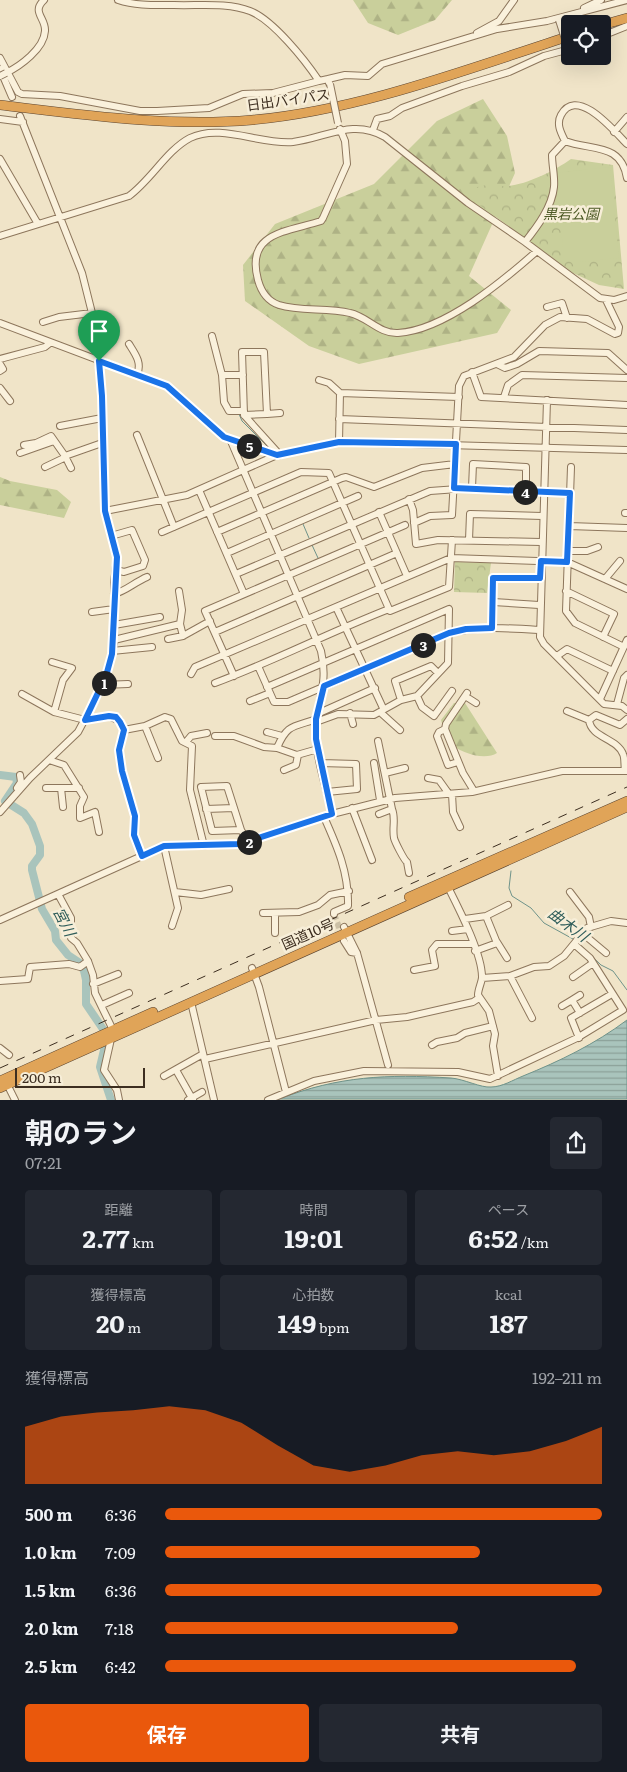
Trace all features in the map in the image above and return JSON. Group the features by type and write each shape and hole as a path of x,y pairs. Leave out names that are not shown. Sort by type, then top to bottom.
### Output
{"highway":[{"path":"611,23 627,18"},
{"name":"日出バイパス","path":"0,105 107,118 166,122 224,122 278,117 370,98 561,39"},
{"name":"国道10号","path":"3,1083 253,971 345,933 627,800"},
{"name":"国道10号","path":"447,884 627,807"},
{"name":"国道10号","path":"112,1033 191,1002 253,971"}],"street":[{"path":"4,72 24,62 44,39 45,29 38,7 44,0"},
{"path":"118,0 142,5 224,6 250,11 262,18 303,58 319,81"},
{"path":"471,37 499,21 514,0"},
{"path":"576,12 601,0"},
{"path":"4,72 18,92 22,94 60,96 148,111 209,108 243,94 273,93 319,81 329,82 345,75 368,76 382,64 471,37 559,18 627,0"},
{"path":"559,18 561,25"},
{"path":"611,32 627,26"},
{"path":"372,130 377,119 390,116 402,108 509,72 561,50"},
{"path":"0,58 12,97"},
{"path":"329,82 340,131 345,140 348,164 321,221 273,236 258,247 255,257 255,270 262,292 272,302 289,308 348,312 361,316 384,331 408,331 438,320 472,303 537,251"},
{"path":"626,142 592,110 582,106 574,106 561,115 559,126 565,141 576,145 608,150 623,163 627,178"},
{"path":"614,132 627,117"},
{"path":"0,119 21,119 82,273 92,313 99,361 105,511 117,557 114,594 114,640 103,685 78,732 2,810"},
{"path":"0,236 60,219 129,196 142,187 174,150 190,138 205,134 223,134 292,142 359,128 372,130 385,138 468,203 525,242 600,298 606,300 627,296"},
{"path":"525,242 549,203 554,186 552,155 565,141"},
{"path":"0,159 38,224"},
{"path":"414,523 430,516 452,515 459,386 464,376 514,357 545,325 560,317 588,319 615,334 618,333 618,327 606,300"},
{"path":"547,307 562,303 567,318"},
{"path":"44,322 59,317 92,313"},
{"path":"0,324 167,386 224,437 278,455"},
{"path":"212,336 222,375 224,402 230,411 267,414 280,413"},
{"path":"0,360 45,347 50,343"},
{"path":"130,344 139,360 140,369 137,376"},
{"path":"497,364 505,368 539,351 608,353 627,370"},
{"path":"267,414 264,352 242,352 244,413 278,455"},
{"path":"0,364 3,369 0,371"},
{"path":"472,372 481,397 627,405"},
{"path":"222,375 243,375"},
{"path":"504,398 508,385 522,375 627,378"},
{"path":"319,380 329,383 340,393 459,397"},
{"path":"0,388 10,401"},
{"path":"339,442 340,393"},
{"path":"546,400 539,630 544,644 604,704 617,704 627,710"},
{"path":"60,426 102,418"},
{"path":"339,419 627,430"},
{"path":"137,435 174,527"},
{"path":"24,445 36,443 51,436 71,468"},
{"path":"230,439 316,640 323,661 324,686 317,718 318,750 332,814"},
{"path":"20,453 54,441"},
{"path":"105,511 162,501 199,490 278,455 339,442 627,450"},
{"path":"45,468 65,456 102,443"},
{"path":"217,532 260,512 346,477 374,487 422,468 455,464"},
{"path":"472,488 473,464 526,466 526,492"},
{"path":"571,467 566,611 575,623 603,637 625,644 600,699"},
{"path":"162,532 301,472 329,473 389,610"},
{"path":"236,574 430,491 472,488 570,493"},
{"path":"199,490 244,594"},
{"path":"227,553 358,496"},
{"path":"409,499 413,510 416,544 438,540 541,542"},
{"path":"379,512 407,576"},
{"path":"469,540 470,514 542,516"},
{"path":"234,676 206,611 405,525"},
{"path":"569,526 627,528"},
{"path":"111,536 132,530 144,560 143,566 124,572 116,570"},
{"path":"215,682 234,676 344,628 389,610 390,612 449,587 452,540"},
{"path":"568,551 587,551 598,547"},
{"path":"214,632 397,553"},
{"path":"191,674 195,667 451,558 567,562 627,588"},
{"path":"605,579 620,561"},
{"path":"114,594 122,592 135,582 146,577"},
{"path":"492,628 493,578 540,578"},
{"path":"179,591 182,610 180,624 183,636"},
{"path":"566,591 614,614 603,637"},
{"path":"493,602 539,605"},
{"path":"336,607 344,628 375,688 382,710 400,730"},
{"path":"92,612 114,609"},
{"path":"250,701 323,661 449,609 448,663 417,696 401,700 382,710 364,716 350,713 317,718"},
{"path":"114,625 160,618"},
{"path":"168,639 183,636 210,621"},
{"path":"114,640 180,624"},
{"path":"258,666 274,702 288,702 449,633 466,629 492,628 539,630"},
{"path":"112,651 152,647"},
{"path":"557,656 566,649 613,671"},
{"path":"52,662 72,668 63,680 54,712"},
{"path":"401,700 395,681 431,666 438,673"},
{"path":"617,704 624,678 627,675"},
{"path":"103,685 128,684"},
{"path":"277,748 282,736 290,728 317,718 375,688"},
{"path":"417,696 422,707 434,716 452,691"},
{"path":"22,694 54,712 85,720 109,716 116,717 124,730 119,750 122,771 135,816 134,835 142,856"},
{"path":"474,791 458,762 445,729 446,724 466,695 476,703"},
{"path":"0,920 164,846 204,846 249,842 332,814 390,798 474,791 562,771 626,770 624,754 620,750 592,729 589,720 567,711"},
{"path":"350,713 353,724"},
{"path":"589,720 596,715 620,725 627,719"},
{"path":"124,730 145,726 166,717 171,719 182,741 192,746 190,790 204,846"},
{"path":"145,726 158,758"},
{"path":"445,729 439,732 437,736 448,765 458,762"},
{"path":"267,732 282,736"},
{"path":"186,742 191,736 207,733"},
{"path":"214,736 234,736 264,748 277,748 298,755 318,750"},
{"path":"378,741 395,816 394,838 399,845 403,859 407,862 409,873"},
{"path":"284,770 296,766 298,755"},
{"path":"49,760 64,764 84,797 80,806 80,818 95,812 99,832"},
{"path":"321,763 356,764 357,788 327,792"},
{"path":"374,763 380,800"},
{"path":"385,773 405,768"},
{"path":"12,799 13,793 21,782 20,775"},
{"path":"428,778 439,780 450,794 453,812 460,827"},
{"path":"241,830 212,831 201,787 227,786 241,830 249,842"},
{"path":"46,788 79,788"},
{"path":"62,788 62,807"},
{"path":"206,809 234,808"},
{"path":"352,808 372,860"},
{"path":"379,814 392,809"},
{"path":"324,817 343,860 349,891 348,906 334,914"},
{"path":"164,846 176,892 178,908 172,926"},
{"path":"447,884 465,919 482,978 478,991 479,998 489,1011 493,1026 498,1076"},
{"path":"176,892 201,895 229,889"},
{"path":"263,913 308,910 330,895 349,891"},
{"path":"570,892 589,917 591,927"},
{"path":"58,894 71,918 71,938 77,942 88,961 92,972 93,984 112,1033 104,1070 117,1090 119,1100"},
{"path":"465,919 486,916 508,905"},
{"path":"275,913 275,933"},
{"path":"486,916 497,942 507,958"},
{"path":"482,978 510,976 534,967 553,964 582,933 591,927 611,921 627,923"},
{"path":"452,931 468,929"},
{"path":"345,933 357,953 388,1066"},
{"path":"582,933 606,953"},
{"path":"414,970 435,966 432,950 437,944 474,948 496,944 497,942"},
{"path":"268,1100 328,1077 364,1071 458,1072 487,1079 498,1076 579,1038 623,1010 593,963 575,942"},
{"path":"0,981 28,979 30,967 69,964 80,967 88,961"},
{"path":"573,977 593,963"},
{"path":"253,971 286,1092"},
{"path":"93,984 118,974"},
{"path":"510,976 532,1018"},
{"path":"102,1005 129,992"},
{"path":"579,1038 571,1018 612,994"},
{"path":"562,1006 580,995"},
{"path":"164,1076 204,1056 274,1044 376,1020 430,1012 473,1002 479,998"},
{"path":"572,1000 580,1013"},
{"path":"191,1002 214,1100"},
{"path":"432,1045 437,1042 457,1038 465,1033 493,1026"},
{"path":"0,1048 9,1055"},
{"path":"176,1070 191,1099 202,1092"},
{"path":"3,1083 16,1100"}],"green space":[{"path":"353,0 452,0 435,20 398,35 368,23"},
{"path":"483,99 507,136 515,173 469,276 511,310 497,333 359,364 309,346 245,301 243,265 275,224 374,184 437,121"},
{"name":"黒岩公園","path":"571,159 613,165 624,289 599,285 573,273 474,201 473,189 477,187 486,185 507,186 523,183 557,168"},
{"path":"610,167 619,258 580,262 563,248 555,173"},
{"path":"0,477 10,481 57,490 71,502 64,518 0,505"},
{"path":"455,562 491,563 487,593 454,592"},
{"path":"454,703 465,703 497,753 486,756 472,755 453,746 449,742 441,720"}],"water":[{"path":"627,1020 627,1099 279,1099 322,1085 364,1078 406,1076 451,1078 477,1085 495,1087 577,1051"}],"waterway":[{"name":"曲木川","path":"239,414 242,421 270,449"},
{"name":"曲木川","path":"303,524 309,538"},
{"name":"曲木川","path":"312,545 318,558"},
{"name":"宮川","path":"0,775 16,777 17,783 5,801 24,813 32,824 40,846 40,855 32,866 32,870 42,909 55,931 56,940 68,955 80,963 84,971 86,1004 103,1029 105,1046 100,1067 111,1100"},
{"name":"曲木川","path":"511,871 509,888 512,896 531,908 544,923 573,939"},
{"name":"曲木川","path":"578,943 601,965 613,971 627,990"}],"tunnel":[{"path":"334,914 343,938"}],"railway":[{"path":"0,1068 627,787"}],"route":[{"path":"99,361 167,386 224,437 277,455 339,442 369,441 456,444 454,488 570,493 567,562 541,561 540,578 493,578 492,628 466,629 449,633 324,686 316,719 316,739 332,814 240,844 164,846 142,856 134,835 135,816 122,771 119,750 124,730 116,717 109,716 85,720 106,676 114,642 114,583 117,557 105,511 102,396 99,361"}]}
